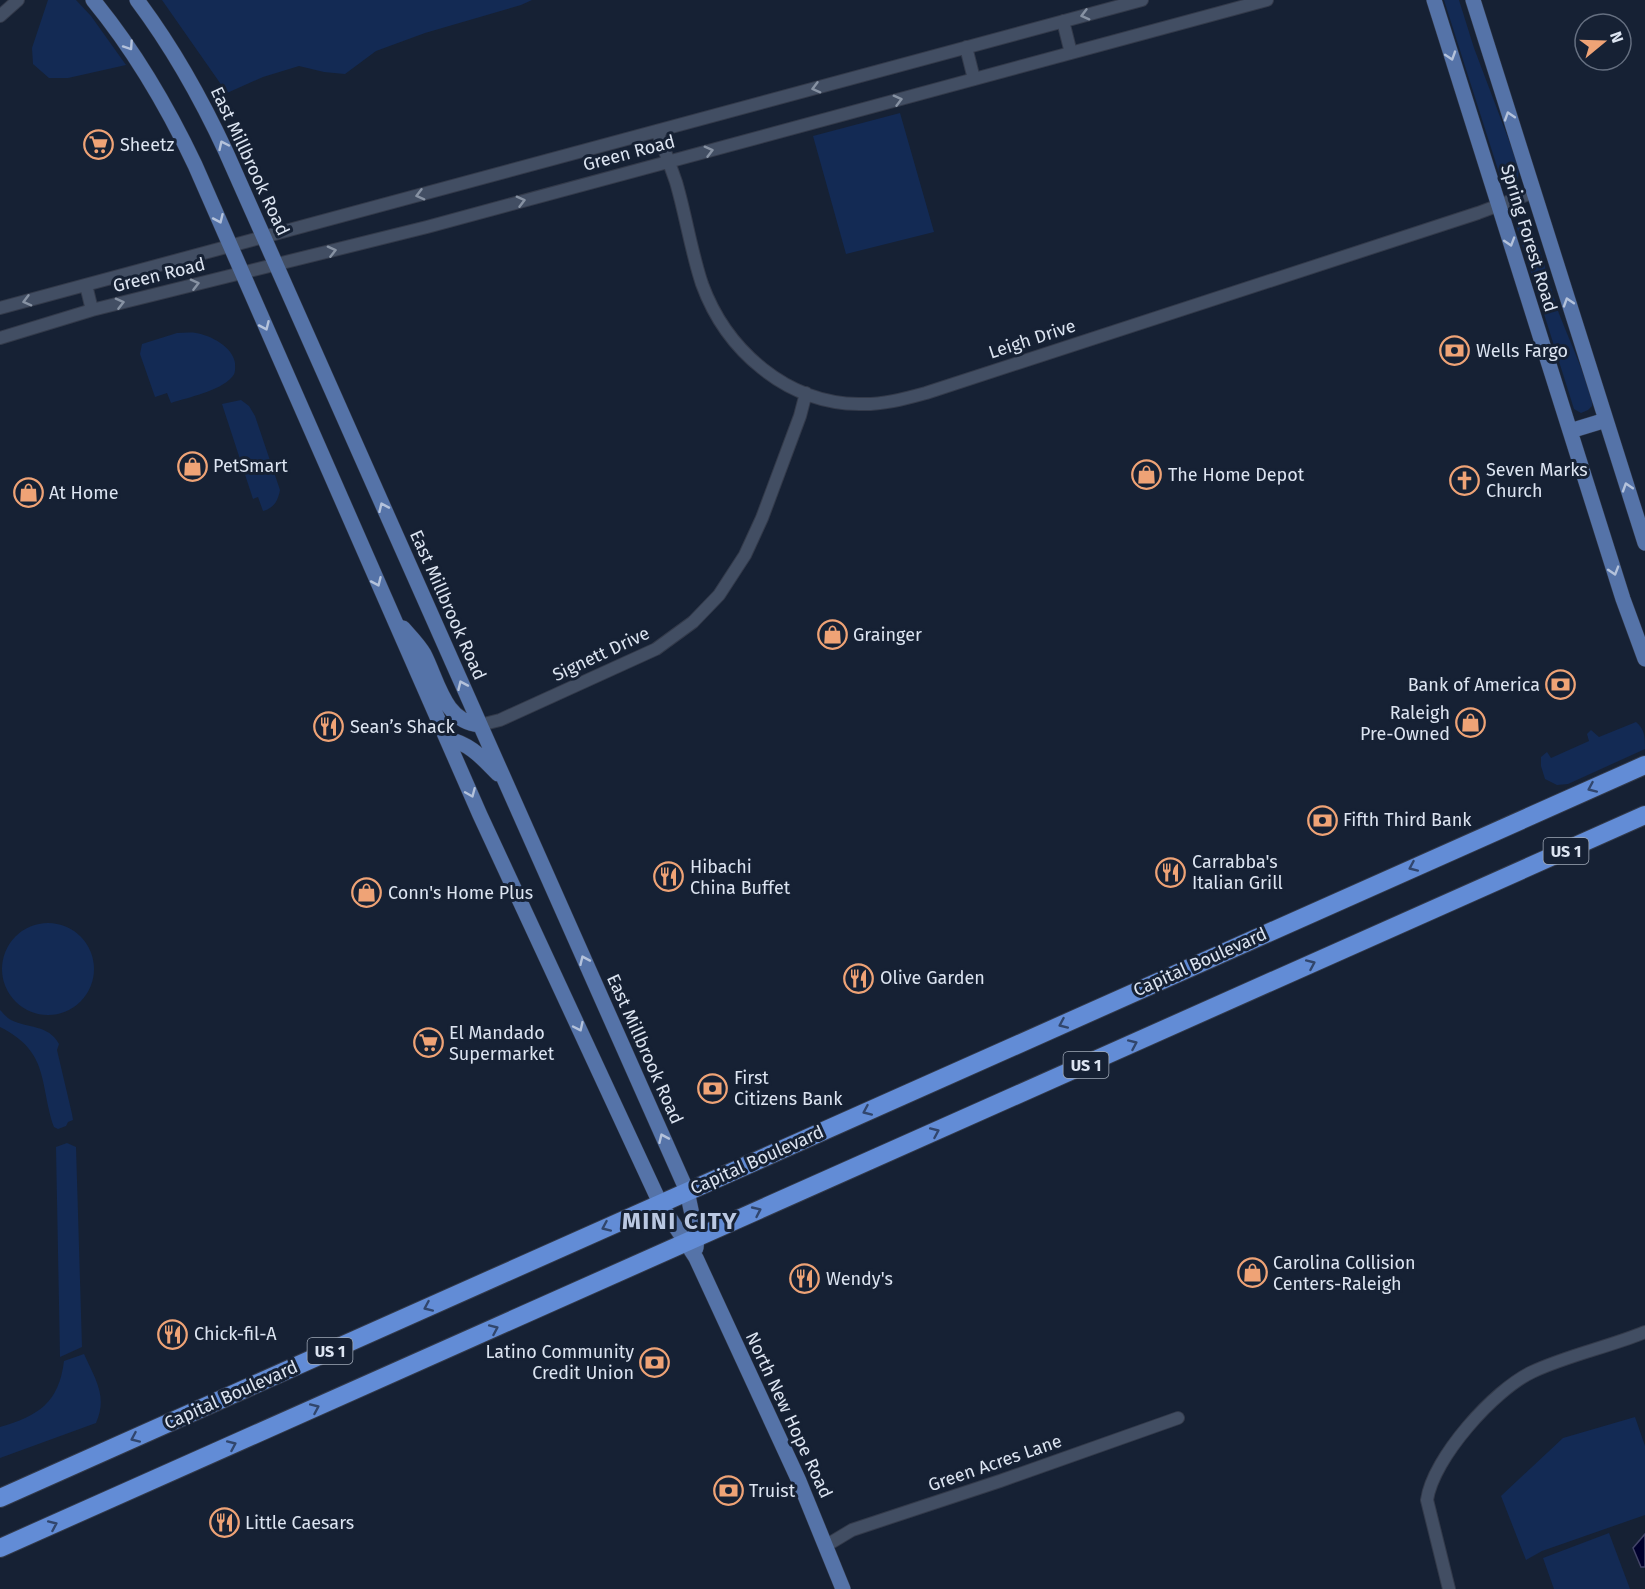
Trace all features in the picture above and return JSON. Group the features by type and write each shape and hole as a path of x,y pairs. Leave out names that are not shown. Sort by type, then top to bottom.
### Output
{"highway":[{"name":"Capital Boulevard","path":"0,1498 1645,765"},
{"name":"US 1","path":"0,1548 692,1247 1645,815"}],"main road":[{"path":"93,0 127,44 165,104 195,165 480,815 660,1203"},
{"name":"East Millbrook Road","path":"137,0 172,49 196,89 264,237 687,1191 692,1247"},
{"name":"Spring Forest Road","path":"1434,0 1623,598 1645,659"},
{"name":"Spring Forest Road","path":"1473,0 1645,543"},
{"path":"1570,431 1606,420"},
{"path":"391,615 423,651 450,709 460,718 480,725"},
{"path":"448,739 460,742 478,752 506,783"},
{"name":"North New Hope Road","path":"660,1203 692,1247 799,1481 843,1589"}],"street":[{"path":"0,16 18,0"},
{"name":"Green Road","path":"0,308 1142,0"},
{"name":"Green Road","path":"0,338 92,310 276,265 668,162 1268,0"},
{"path":"1063,21 1071,53"},
{"path":"966,47 974,79"},
{"name":"Leigh Drive","path":"657,131 703,285 728,333 754,363 776,379 806,393 857,404 883,403 926,393 1534,192"},
{"path":"86,285 92,310"},
{"name":"Signett Drive","path":"480,725 500,720 656,650 693,622 719,595 745,555 762,518 800,416 806,393"},
{"path":"1449,1589 1427,1500 1430,1486 1462,1433 1487,1406 1531,1373 1645,1332"},
{"name":"Green Acres Lane","path":"827,1545 852,1530 998,1482 1178,1418"}],"shaded area":[{"path":"48,0 76,0 91,16 126,65 68,78 49,78 33,64 32,48"},
{"path":"162,0 532,0 425,33 376,51 345,74 299,66 263,77 227,93"},
{"path":"1444,0 1459,0 1474,48 1519,167 1518,179 1511,182 1504,182 1500,176"},
{"path":"900,113 934,232 846,254 813,136"},
{"path":"1526,221 1540,251 1560,316 1592,398 1592,406 1581,413 1574,409 1516,225"},
{"path":"177,333 202,334 220,343 233,357 235,372 227,382 212,390 171,403 167,393 155,397 140,354 142,344"},
{"path":"241,400 249,406 255,416 280,490 275,504 263,511 258,497 253,499 222,404"},
{"path":"1636,722 1645,737 1645,749 1568,784 1557,785 1545,779 1541,757 1547,752 1551,758 1589,741 1587,734 1591,730 1599,737"},
{"path":"48,923 66,926 81,936 91,951 94,969 91,987 81,1002 66,1012 48,1015 30,1012 15,1002 5,987 2,969 5,951 15,936 30,926"},
{"path":"0,1010 11,1020 44,1030 59,1044 57,1050 73,1120 66,1126 58,1129 54,1127 44,1083 35,1058 16,1037 0,1027"},
{"path":"67,1143 76,1147 82,1347 60,1357 56,1147"},
{"path":"84,1354 99,1388 101,1404 96,1423 0,1458 0,1427 25,1418 44,1406 57,1387 64,1361"},
{"path":"1635,1417 1645,1446 1645,1515 1542,1551 1526,1560 1501,1496 1563,1438"},
{"path":"1609,1533 1630,1589 1554,1589 1543,1558"},
{"path":"1645,1534 1645,1567 1641,1567 1633,1548"}],"place":[{"name":"Sheetz","path":"99,145"},
{"name":"Wells Fargo","path":"1455,351"},
{"name":"PetSmart","path":"192,466"},
{"name":"The Home Depot","path":"1147,475"},
{"name":"Seven Marks Church","path":"1465,480"},
{"name":"At Home","path":"28,493"},
{"name":"Grainger","path":"832,635"},
{"name":"Bank of America","path":"1561,685"},
{"name":"Raleigh Pre-Owned","path":"1471,723"},
{"name":"Sean’s Shack","path":"329,727"},
{"name":"Fifth Third Bank","path":"1322,820"},
{"name":"Carrabba's Italian Grill","path":"1171,872"},
{"name":"Hibachi China Buffet","path":"669,877"},
{"name":"Conn's Home Plus","path":"367,893"},
{"name":"Olive Garden","path":"859,978"},
{"name":"El Mandado Supermarket","path":"428,1043"},
{"name":"First Citizens Bank","path":"713,1088"},
{"name":"Carolina Collision Centers-Raleigh","path":"1252,1273"},
{"name":"Wendy's","path":"805,1279"},
{"name":"Chick-fil-A","path":"173,1334"},
{"name":"Latino Community Credit Union","path":"655,1362"},
{"name":"Truist","path":"728,1491"},
{"name":"Little Caesars","path":"224,1523"}],"district":[{"name":"MINI CITY","path":"680,1221"}]}
